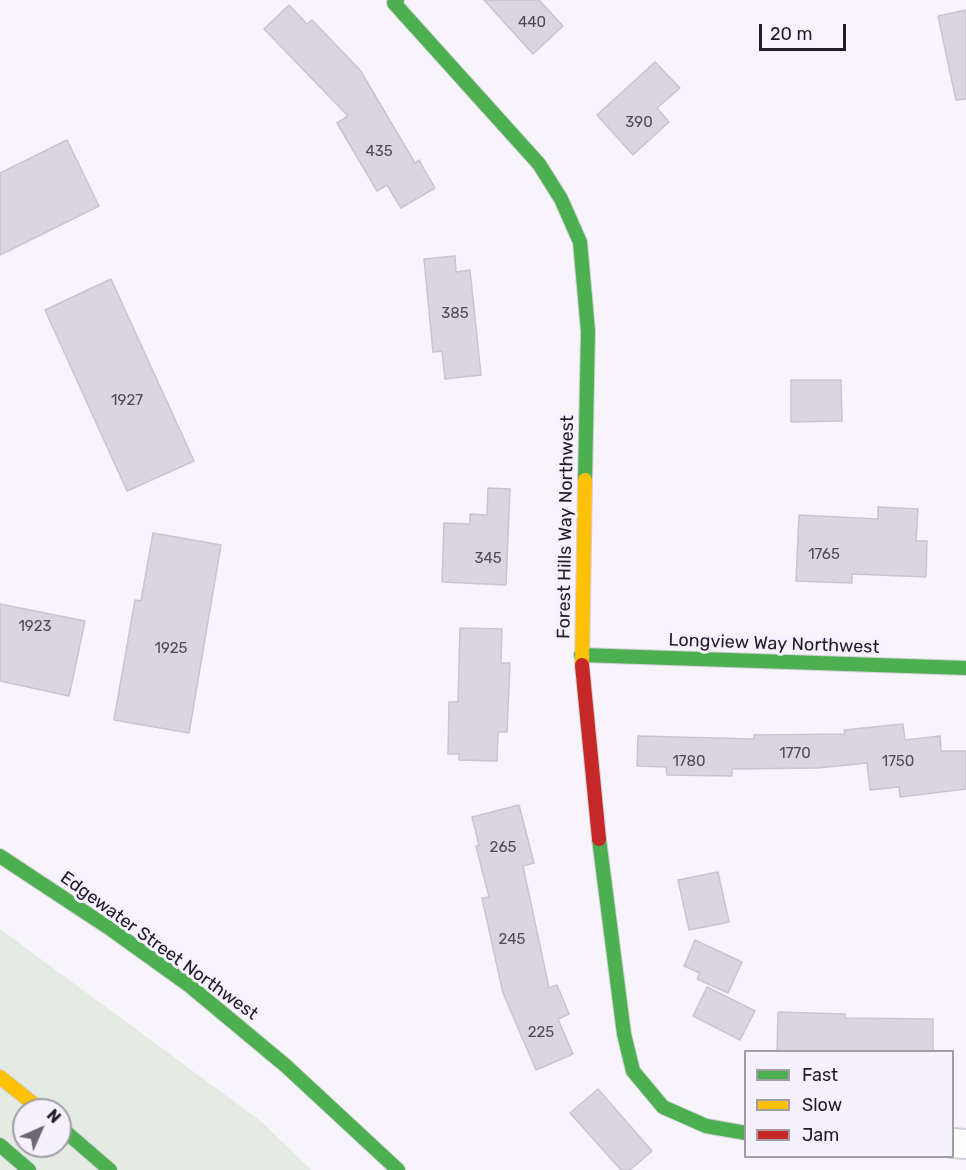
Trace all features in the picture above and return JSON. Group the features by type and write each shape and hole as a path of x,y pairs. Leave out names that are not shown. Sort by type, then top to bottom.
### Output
{"main road":[{"name":"Forest Hills Way Northwest","path":"397,0 394,3 539,164 561,199 580,242 588,331 582,655 600,855 624,1034 633,1071 663,1107 706,1126 744,1133"},
{"name":"Longview Way Northwest","path":"582,655 966,668"},
{"name":"Edgewater Street Northwest","path":"0,856 112,930 208,1001 286,1066 398,1170"},
{"path":"0,1077 26,1098"},
{"path":"72,1137 110,1170"},
{"path":"0,1145 29,1170"}],"shaded area":[{"path":"0,929 262,1122 311,1170 0,1170"}],"building":[{"path":"484,0 539,0 563,26 533,54"},
{"path":"289,5 307,24 312,20 360,70 415,163 419,160 435,188 401,208 387,185 377,191 337,123 348,116 264,29"},
{"path":"966,10 966,99 956,100 938,16"},
{"path":"655,62 680,88 657,108 669,122 633,155 597,115"},
{"path":"67,140 99,206 0,255 0,173"},
{"path":"455,256 456,272 470,270 481,375 445,379 442,351 433,352 424,259"},
{"path":"111,279 194,461 127,491 45,310"},
{"path":"791,380 841,380 842,421 791,422"},
{"path":"488,488 510,489 506,585 442,582 444,523 470,524 470,514 487,515"},
{"path":"878,507 918,509 916,541 927,541 926,577 852,574 852,583 796,581 799,515 878,519"},
{"path":"153,533 221,545 189,733 114,720 135,600 141,601"},
{"path":"0,604 85,621 69,696 0,681"},
{"path":"460,628 502,629 501,663 510,663 507,732 498,732 497,761 459,760 459,754 448,754 449,702 458,702"},
{"path":"903,724 905,740 940,736 941,751 966,751 966,789 900,797 899,787 870,790 867,763 818,768 732,769 732,776 667,775 666,767 637,766 638,736 754,739 754,735 845,734 844,730"},
{"path":"519,805 534,863 523,866 549,988 557,985 569,1014 558,1019 573,1054 536,1070 503,993 482,898 489,897 476,846 479,845 472,817"},
{"path":"718,872 729,922 689,930 678,880"},
{"path":"695,940 742,962 728,993 697,979 700,973 684,966"},
{"path":"707,987 755,1011 740,1040 693,1016"},
{"path":"778,1012 845,1014 845,1018 933,1019 933,1050 777,1050"},
{"path":"598,1089 652,1151 630,1170 621,1170 570,1113"}],"traffic: fast":[{"path":"397,0 394,3 539,164 561,199 580,242 588,331 585,480"},
{"path":"581,655 966,668"},
{"path":"599,839 624,1034 633,1071 663,1107 706,1126 744,1133"},
{"path":"0,856 112,930 190,986 286,1066 398,1170"},
{"path":"72,1137 110,1170"},
{"path":"0,1145 29,1170"}],"traffic: slow":[{"path":"582,665 585,480"},
{"path":"0,1077 26,1098"}],"traffic: jam":[{"path":"582,665 599,839"}]}
